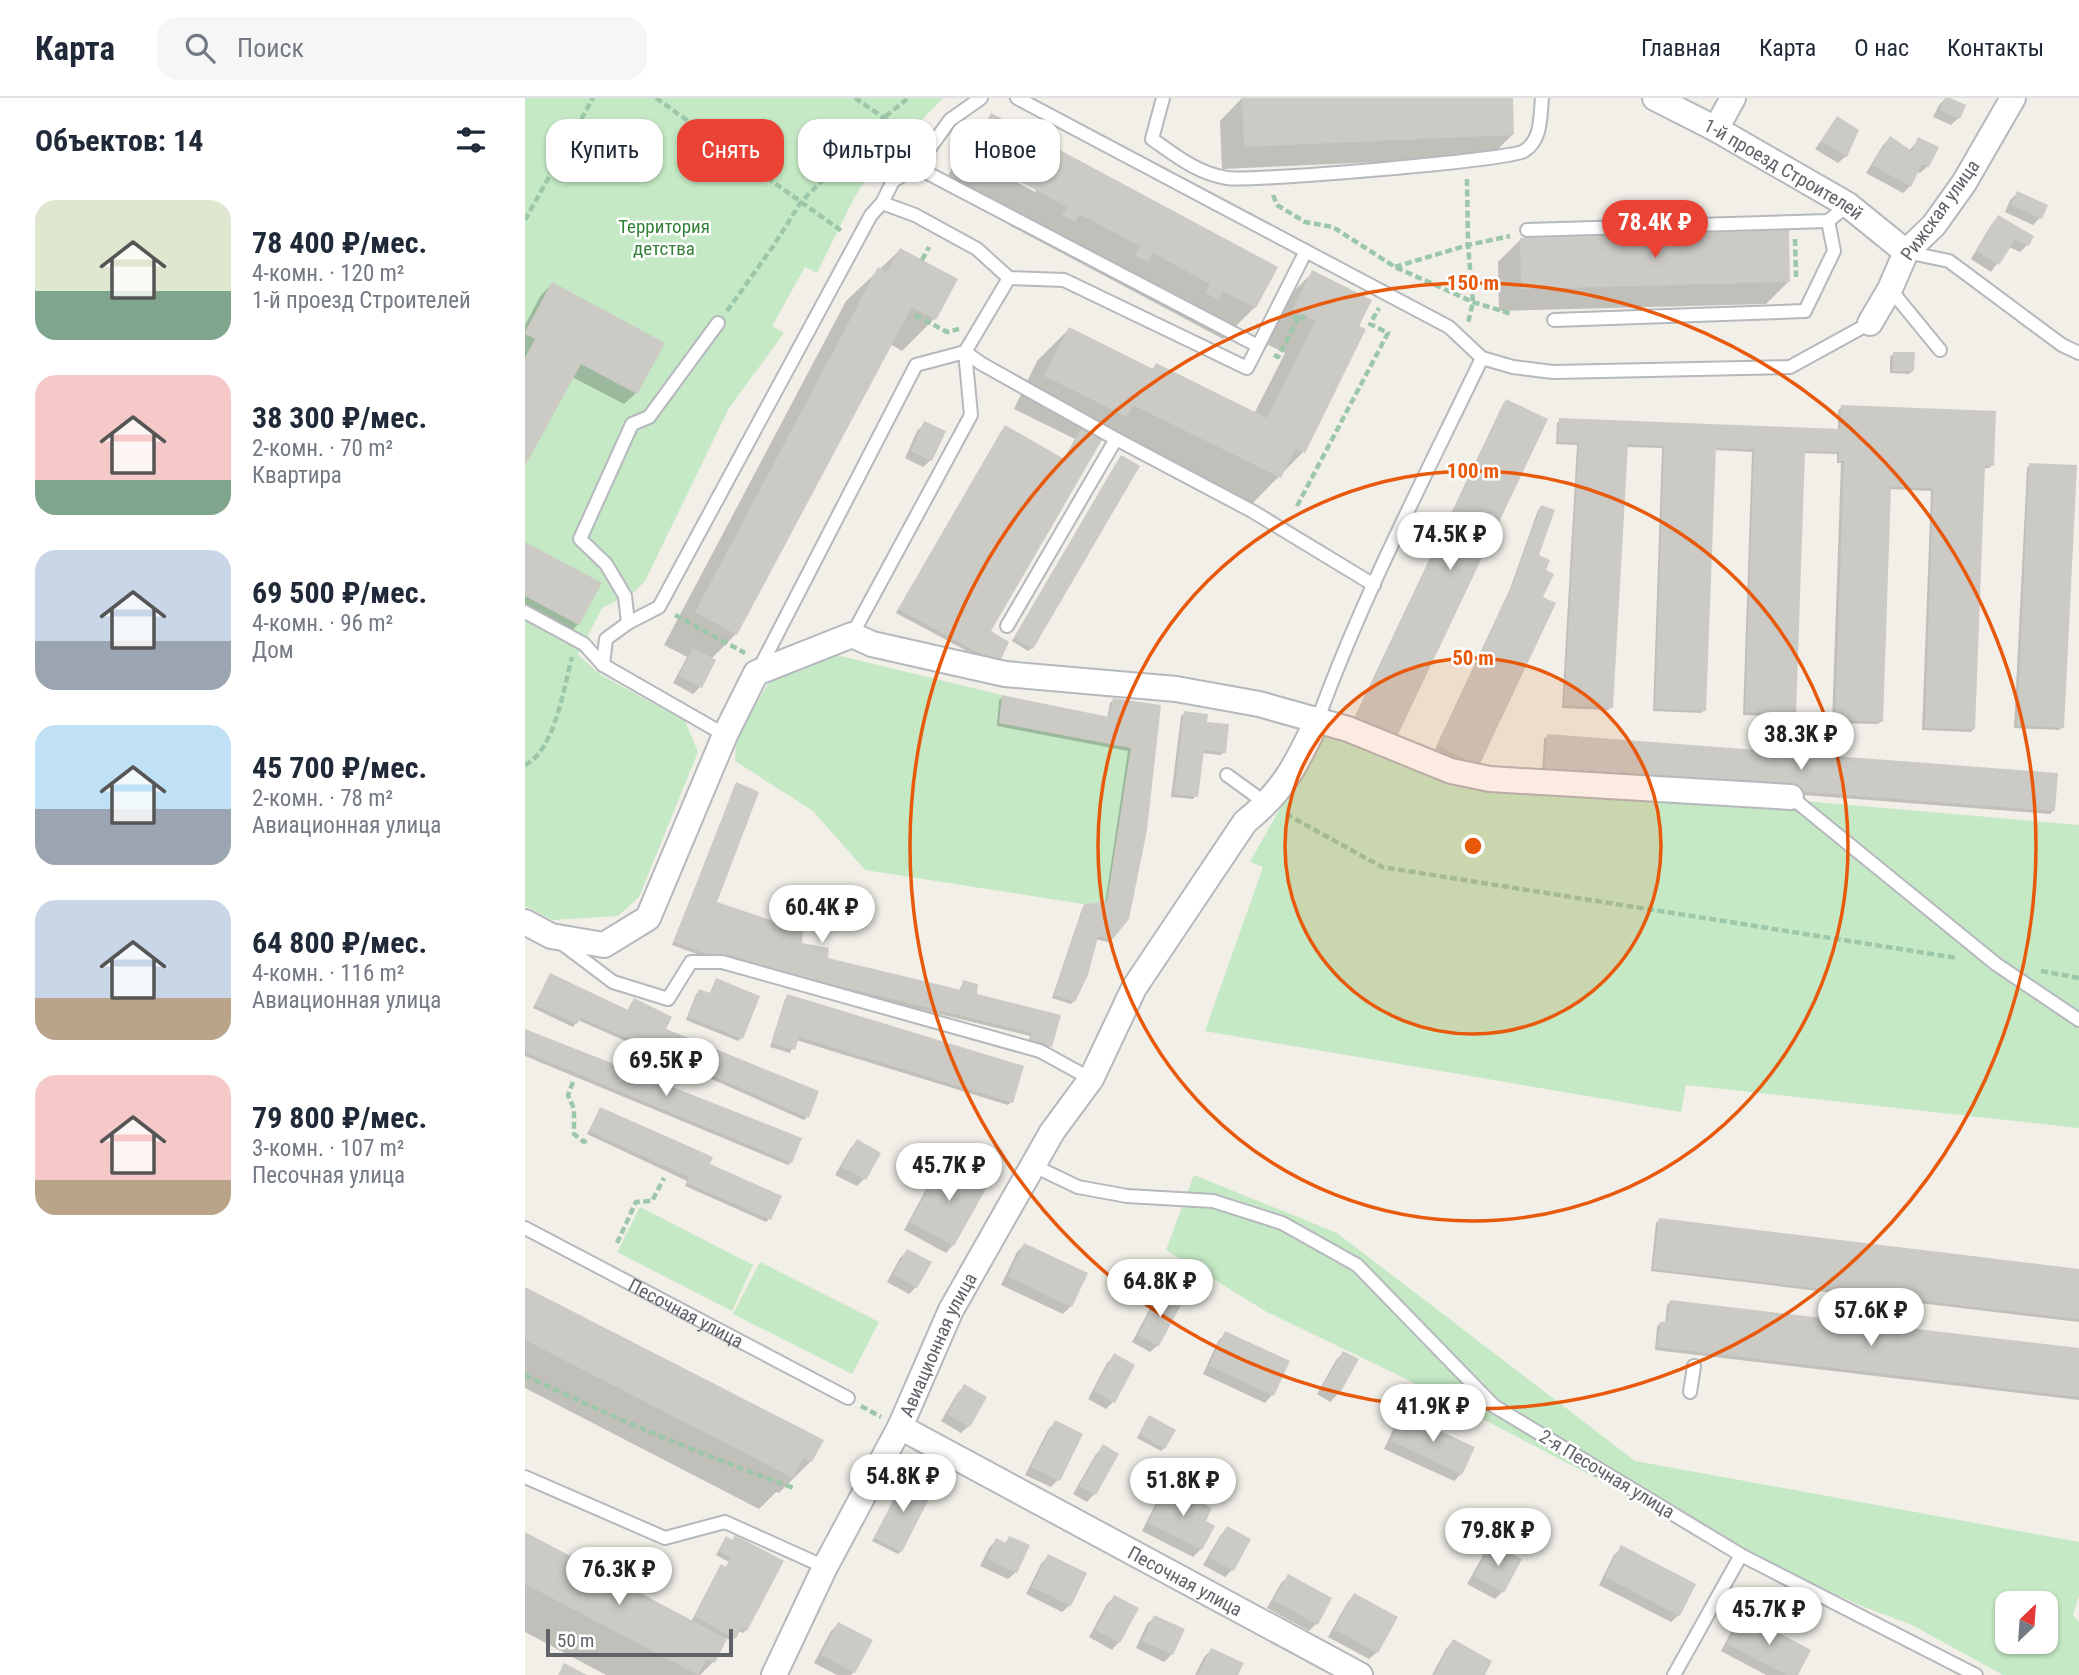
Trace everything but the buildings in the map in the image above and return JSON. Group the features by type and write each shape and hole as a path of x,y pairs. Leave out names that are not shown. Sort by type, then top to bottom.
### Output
{"street":[{"name":"1-й проезд Строителей","path":"1655,98 1716,129 1848,205 1906,252"},
{"path":"1716,129 1733,98"},
{"name":"Рижская улица","path":"1870,323 1890,289 1906,252 1934,225 1964,183 2013,98"},
{"path":"525,922 551,936 604,945 647,918 725,735 751,663 852,635 872,643 1005,674 1175,689 1259,704 1318,719 1451,771 1490,779 1791,797"},
{"name":"Авиационная улица","path":"774,1675 825,1567 900,1427 951,1310 1032,1165 1052,1132 1091,1079 1134,988 1245,822 1267,804 1294,768 1318,719"},
{"name":"Песочная улица","path":"900,1427 1360,1675"}],"lane":[{"path":"936,137 950,120 981,98"},
{"path":"1017,98 1449,327 1482,358 1513,367 1553,372 1790,367 1870,323"},
{"path":"1163,98 1152,139 1187,164 1227,178 1267,178 1467,161 1523,153 1537,140 1542,98"},
{"path":"936,177 1258,346"},
{"path":"603,665 606,639 628,623 659,607 856,239 882,203 892,182"},
{"path":"882,203 915,215 977,248 1009,278 1064,280 1247,368 1306,251"},
{"path":"1527,229 1828,221 1848,205"},
{"path":"1554,320 1805,311 1834,251 1828,221"},
{"path":"1906,252 1949,261 2062,345 2079,353"},
{"path":"852,635 971,415 965,352 1009,278"},
{"path":"1890,289 1940,351"},
{"path":"628,623 625,596 606,564 580,539 632,424 649,417 718,323"},
{"path":"965,352 1116,439 1252,510 1374,584"},
{"path":"751,663 916,365 965,352"},
{"path":"1318,719 1332,679 1374,584 1482,358"},
{"path":"1007,625 1116,439"},
{"path":"525,611 584,644 603,665 725,735"},
{"path":"1227,775 1267,804"},
{"path":"1791,797 1996,964 2079,1020"},
{"path":"551,936 613,982 668,999 691,962 722,961 1040,1051 1091,1079"},
{"name":"2-я Песочная улица","path":"1032,1165 1078,1187 1127,1196 1213,1201 1282,1223 1357,1265 1494,1406 1741,1555 1976,1675"},
{"name":"Песочная улица","path":"525,1228 848,1398"},
{"path":"1690,1392 1694,1366"},
{"path":"525,1477 665,1538 725,1522 825,1567"},
{"path":"1674,1675 1741,1555"}],"path":[{"path":"525,220 593,98"},
{"path":"656,98 839,229"},
{"path":"855,98 888,119"},
{"path":"718,323 801,202 885,117 908,98"},
{"path":"1460,338 1470,319 1473,302 1468,246 1467,169"},
{"path":"1277,205 1305,222 1333,227 1395,267 1473,302 1513,314"},
{"path":"1395,267 1511,236"},
{"path":"1795,241 1796,277"},
{"path":"922,260 929,247"},
{"path":"1297,506 1388,333 1370,324 1382,302"},
{"path":"1288,314 1301,321 1304,315"},
{"path":"915,315 947,332 966,327"},
{"path":"659,607 751,663"},
{"path":"525,765 533,761 558,720 576,639"},
{"path":"1267,804 1382,867 2079,978"},
{"path":"573,1082 568,1095 574,1109 574,1135 584,1142 589,1138"},
{"path":"617,1243 636,1202 652,1201 664,1178"},
{"path":"525,1375 583,1403 730,1465 794,1488"},
{"path":"848,1398 900,1427"}],"green space":[{"name":"Территория детства","path":"525,98 943,98 923,119 798,119 798,182 864,182 817,273 805,267 772,326 784,333 729,408 645,581 634,592 602,608 578,655 601,675 685,721 698,752 639,897 618,916 552,920 525,906"},
{"path":"828,653 1002,695 1000,723 1131,748 1107,902 1084,904 865,870 813,811 735,761 736,738 771,679"},
{"path":"1331,717 1483,773 2079,825 2079,1128 1686,1085 1681,1112 1205,1031 1263,867 1250,862"},
{"path":"1194,1175 1337,1233 1635,1461 2079,1542 2079,1596 2073,1615 2079,1622 2079,1675 2003,1675 1912,1625 1859,1605 1787,1572 1621,1491 1396,1374 1267,1312 1166,1250"},
{"path":"640,1207 753,1265 732,1311 617,1252"},
{"path":"760,1262 879,1322 852,1374 733,1314"}]}
